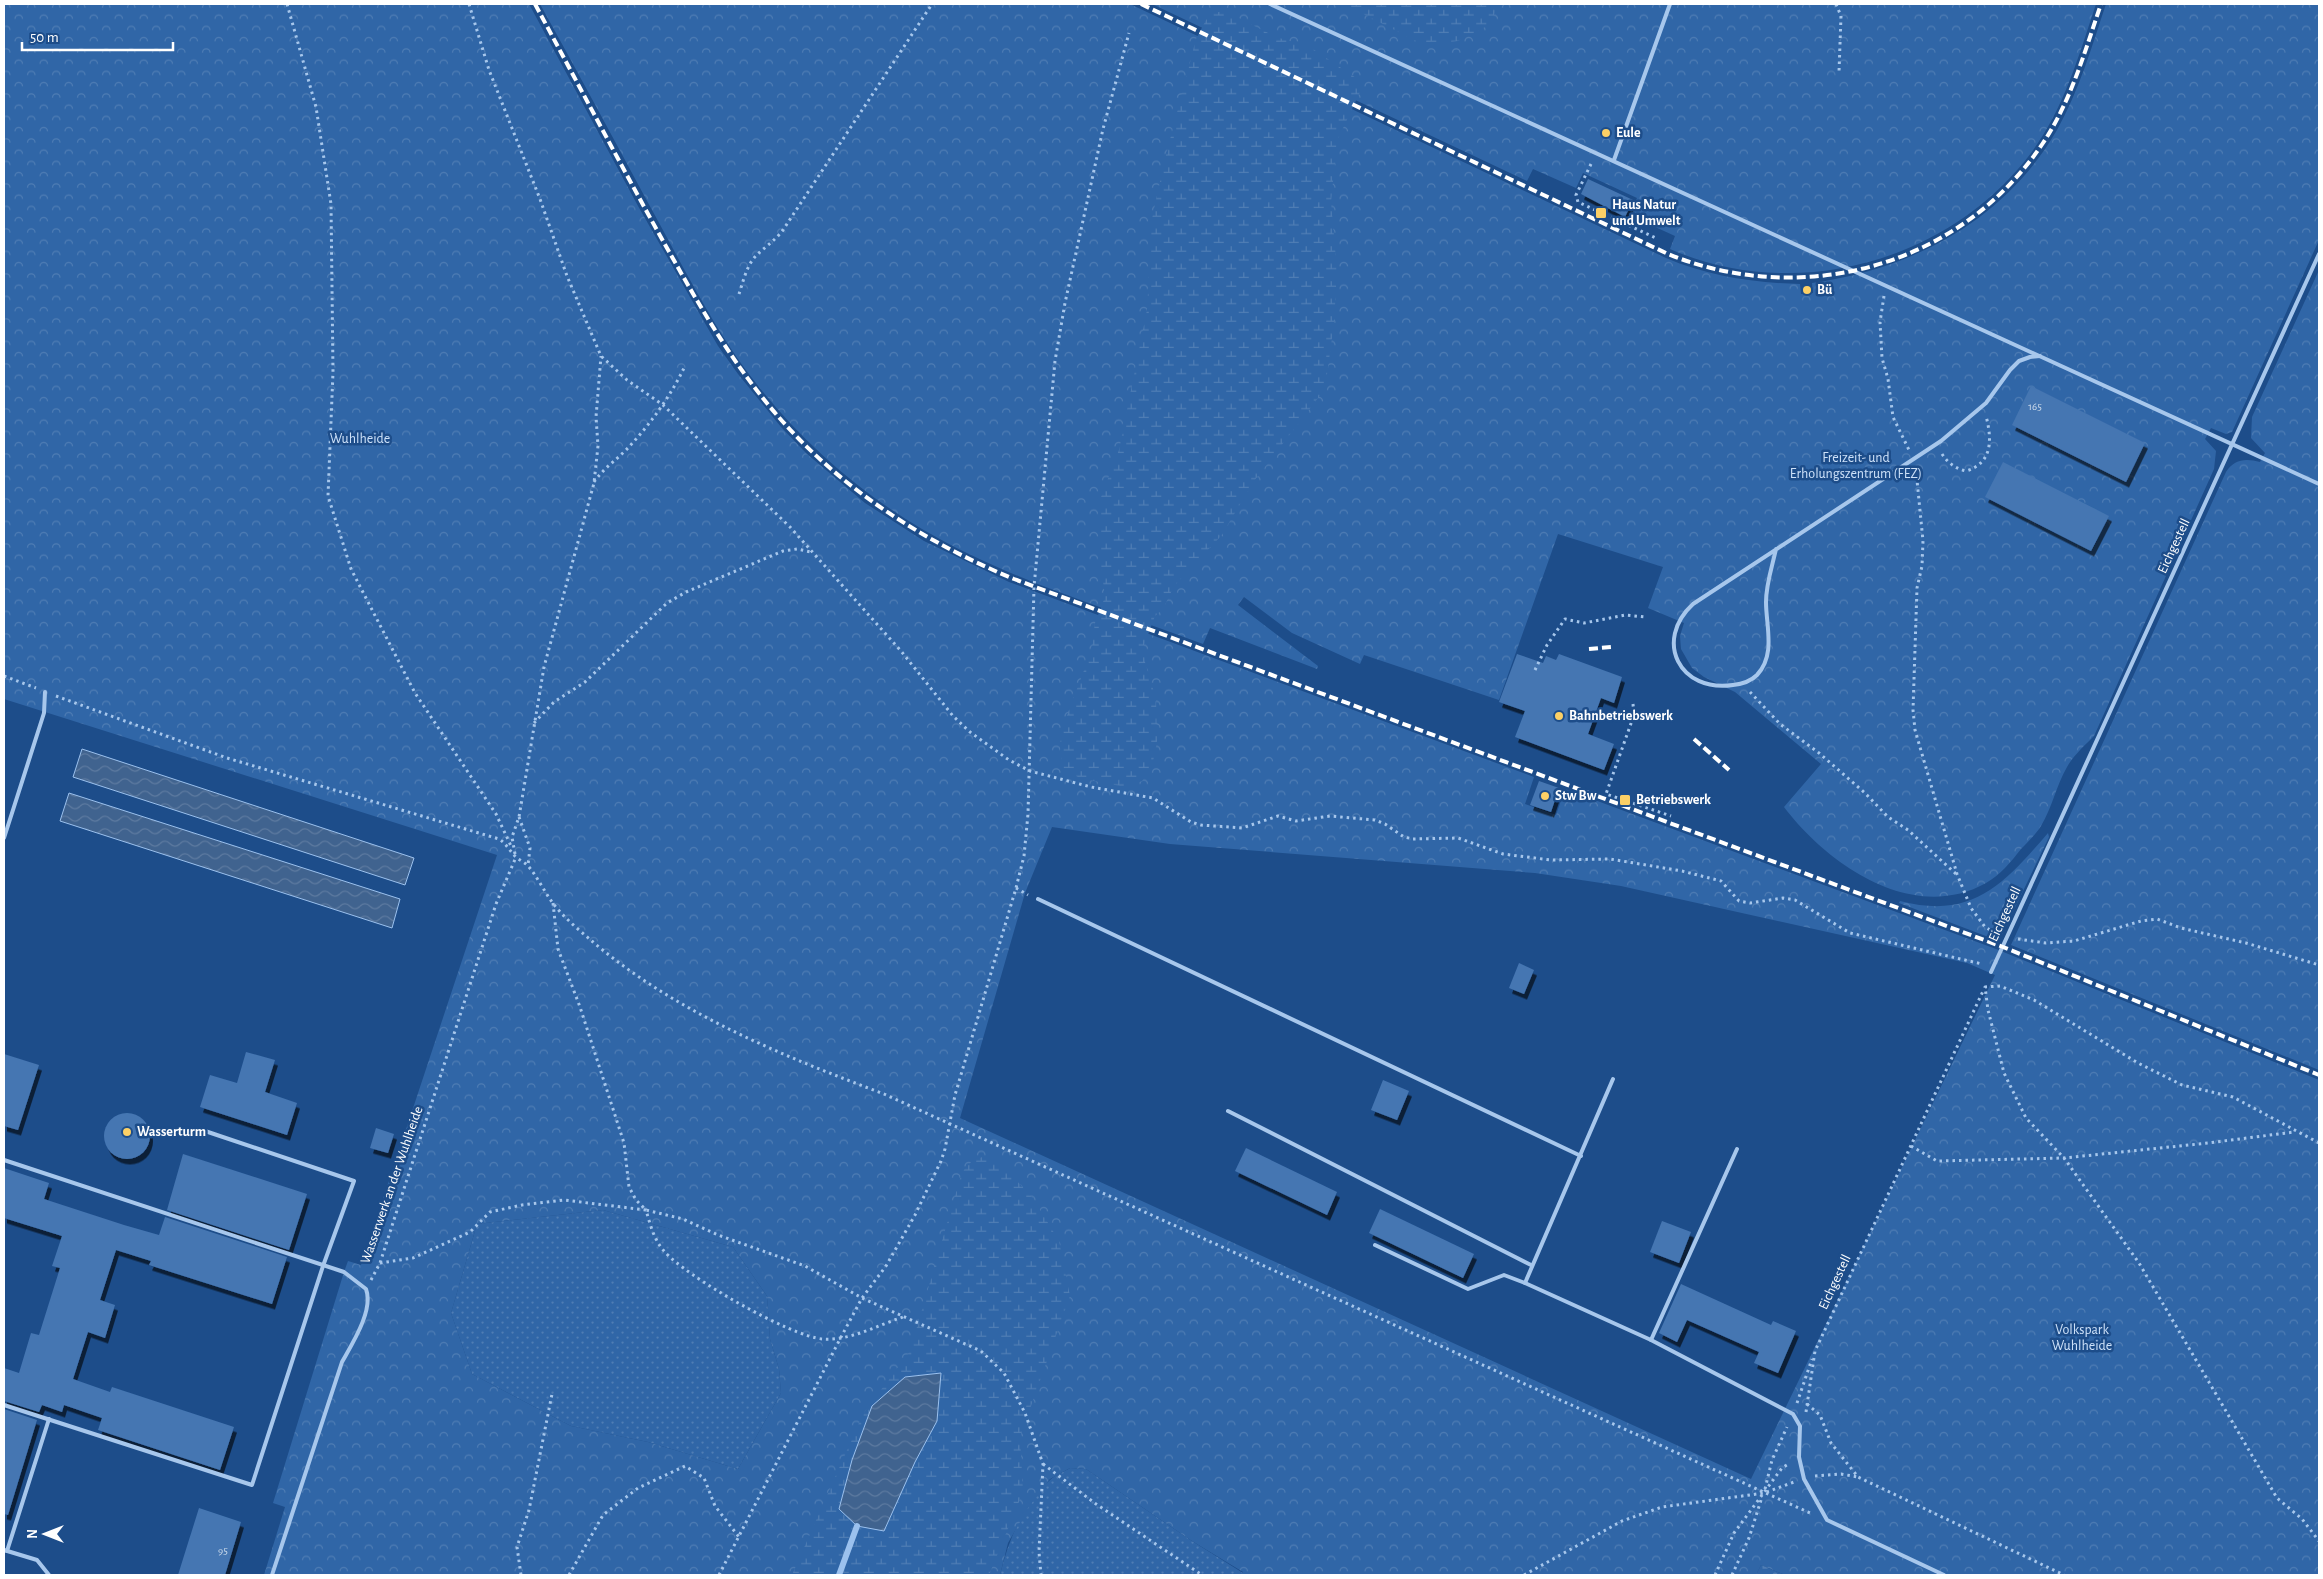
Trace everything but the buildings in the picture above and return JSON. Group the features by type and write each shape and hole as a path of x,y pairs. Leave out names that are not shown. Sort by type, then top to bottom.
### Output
{"lane":[{"path":"1270,4 2319,484"},
{"path":"1614,160 1670,4"},
{"name":"Eichgestell","path":"1991,972 2319,254"},
{"path":"1776,550 1766,602 1768,652 1765,664 1756,676 1744,684 1706,685 1691,677 1677,661 1673,648 1674,635 1682,614 1693,604 1941,441 1986,404 2010,370 2019,361 2030,357 2042,356"},
{"path":"4,838 44,713 45,692"},
{"path":"1038,899 1582,1156"},
{"path":"1525,1282 1531,1265 1582,1156 1613,1080"},
{"path":"1228,1111 1531,1265"},
{"path":"4,1405 252,1485 323,1266 354,1181 205,1131"},
{"path":"1651,1340 1737,1149"},
{"path":"4,1160 344,1272 366,1289 368,1302 359,1333 342,1362 272,1575"},
{"path":"1375,1245 1468,1289 1504,1275 1525,1282 1651,1340 1793,1414 1800,1426 1799,1457 1804,1479 1826,1520 1944,1575"},
{"path":"49,1419 5,1550 37,1560 49,1575"}],"path":[{"path":"287,4 316,107 331,204 333,372 328,496 351,569 415,692 496,814 516,857"},
{"path":"469,4 488,70 540,199 566,276 601,356 627,380 663,405 790,527 901,651 953,716 970,732 1009,760 1030,771 1091,787 1141,794 1153,798 1191,822 1201,825 1242,828 1278,816 1296,821 1330,816 1375,820 1385,824 1404,837 1413,839 1458,838 1503,854 1552,860 1610,859 1682,871 1721,881 1739,901 1750,903 1783,898 1795,900 1850,933 1994,966"},
{"path":"739,294 747,268 754,258 776,240 932,4"},
{"path":"1836,4 1841,16 1839,72"},
{"path":"719,1575 840,1339 862,1298 886,1266 915,1215 941,1161 955,1095 1016,888 1024,856 1030,771 1034,586 1055,361 1065,303 1102,129 1129,34"},
{"path":"1597,152 1576,195 1578,202 1656,238"},
{"path":"1887,286 1880,322 1882,358 1888,379 1893,417 1913,458 1919,490 1923,541 1922,566 1917,588 1913,710 1915,730 1957,874 1971,908 1985,927 2007,937 2046,943 2074,941 2141,921 2157,919 2181,928 2246,943 2319,965"},
{"path":"516,857 512,837 519,817 533,723 558,608 594,483 598,446 596,417 601,356"},
{"path":"594,483 603,469 627,449 663,405 684,368"},
{"path":"1941,441 1942,452 1946,460 1957,469 1966,471 1983,463 1989,452 1990,437 1986,404"},
{"path":"533,723 554,702 585,682 667,603 686,592 783,551 797,549 812,552"},
{"path":"1535,670 1547,645 1565,619 1584,623 1625,615 1645,617"},
{"path":"4,676 227,758 488,834 508,846 516,857 528,866 553,903 592,941 623,966 660,991 712,1022 754,1043 884,1094 1826,1520"},
{"path":"1744,684 1755,699 1780,724 1820,753 1865,793 1888,818 1908,830 1957,874"},
{"path":"1633,704 1634,715 1606,794 1671,816"},
{"path":"519,817 530,848 528,866"},
{"name":"Wasserwerk an der Wuhlheide","path":"366,1289 380,1263 496,904 516,857"},
{"path":"1016,888 1025,893"},
{"path":"553,903 558,949 580,1007 624,1143 629,1187 636,1200 646,1210 656,1240 664,1251 679,1266 708,1285 784,1328 802,1336 840,1339 903,1316"},
{"name":"Eichgestell","path":"1804,1421 1815,1351 1991,972"},
{"path":"2319,1143 2294,1132 2261,1110 2233,1097 2182,1085 2138,1063 2034,1000 2000,986 1984,987 2004,1073 2026,1118 2064,1158 2099,1203 2139,1262 2277,1498 2302,1519 2319,1541"},
{"path":"1911,1146 1937,1161 2064,1158 2294,1132"},
{"path":"380,1263 413,1258 470,1232 490,1212 522,1205 564,1200 646,1210 683,1219 718,1235 805,1266 862,1298 981,1351 1004,1373 1025,1413 1043,1464 1039,1552 1042,1575"},
{"path":"521,1575 516,1547 529,1510 552,1394"},
{"path":"1807,1404 1820,1415 1831,1443 1858,1476"},
{"path":"1715,1575 1734,1533 1782,1468 1799,1457"},
{"path":"1043,1464 1096,1504 1201,1575"},
{"path":"569,1575 603,1516 638,1488 685,1466 704,1478 715,1506 739,1537"},
{"path":"1524,1575 1622,1521 1654,1510 1764,1493 1804,1479 1822,1475 1858,1476 2064,1575"},
{"path":"1732,1575 1749,1538 1764,1493"}],"green space":[{"path":"4,4 529,4 638,206 718,346 738,374 781,427 807,454 865,503 924,541 1009,582 1534,777 1525,804 1556,815 1565,789 1996,949 2319,1080 2319,1575 1785,1575 1761,1565 1756,1575 1242,1575 1243,1572 1192,1541 1086,1469 1070,1468 1050,1479 1028,1508 1008,1543 1000,1575 264,1575 285,1507 273,1503 344,1272 348,1261 361,1265 497,855 4,699","holes":["1052,827 1170,844 1535,873 1621,886 1967,963 1995,975 1751,1479 960,1118 1025,893","603,1210 733,1247 767,1296 770,1339 779,1369 781,1393 738,1469 648,1442 571,1426 472,1374 451,1313 477,1224","941,1373 937,1421 915,1462 839,1509 852,1460 872,1406"]},
{"name":"Freizeit- und Erholungszentrum (FEZ)","path":"540,4 1130,4 1666,258 1715,274 1748,280 1800,284 1801,294 1813,293 1812,283 1886,266 1920,252 1953,235 1983,214 2011,190 2036,162 2065,115 2084,68 2106,4 2319,4 2319,240 2232,432 2226,434 2211,428 2205,439 2216,451 2214,469 2094,736 2067,767 2041,826 2001,872 1991,880 1958,894 1930,897 1902,892 1874,882 1848,867 1802,829 1784,807 1821,764 1735,692 1704,677 1692,668 1681,649 1680,636 1684,623 1648,608 1663,567 1558,534 1499,700 1364,655 1360,664 1292,633 1244,597 1238,605 1318,666 1317,669 1210,628 1203,644 1096,606 989,564 922,529 895,512 844,474 798,431 738,359 690,280"},
{"path":"1152,4 2096,4 2070,81 2053,118 2031,153 1997,191 1958,222 1914,246 1867,262 1818,272 1768,273 1718,265 1670,249 1675,236 1629,215 1637,198 1583,173 1576,188 1533,169 1527,181"},
{"path":"1344,4 1499,4 1489,25 1458,41 1424,45"},
{"path":"1225,11 1276,37 1310,47 1356,78 1360,92 1337,141 1331,202 1337,271 1334,323 1325,389 1254,481 1221,536 1174,586 1163,609 1155,616 1144,645 1145,662 1156,699 1157,742 1151,771 1142,781 1125,787 1080,778 1064,770 1060,753 1061,731 1091,652 1095,623 1105,597 1100,557 1099,502 1119,450 1147,310 1152,219 1164,163 1196,39 1206,20 1213,13"},
{"path":"2319,270 2319,1070 2011,945 2226,472 2237,462 2250,460 2260,462 2265,453 2251,438 2252,417"},
{"path":"2048,833 2049,837 1999,941 1899,903 1900,901 1926,906 1948,906 1967,901 1985,893 2017,868"},
{"path":"986,1156 1003,1165 1034,1200 1059,1241 1070,1296 1020,1437 1023,1492 989,1575 792,1575 863,1414 910,1351 962,1172 973,1160","holes":["941,1373 937,1421 915,1462 839,1509 852,1460 872,1406"]},
{"path":"603,1210 733,1247 767,1296 770,1339 779,1369 781,1393 738,1469 648,1442 571,1426 472,1374 451,1313 477,1224"},
{"path":"1070,1468 1086,1469 1243,1573 1242,1575 1000,1575 1007,1549 1024,1512 1050,1480"},
{"path":"1761,1565 1785,1575 1756,1575"}],"water":[{"path":"82,749 414,858 405,885 73,777"},
{"path":"69,793 400,899 392,928 60,821"},
{"path":"941,1373 937,1421 915,1462 884,1531 857,1526 839,1509 852,1460 872,1406 905,1377"}],"waterway":[{"path":"839,1575 857,1526"}],"railway":[{"path":"535,4 673,259 721,340 757,391 777,416 822,461 873,502 927,537 1014,579 2003,947 2319,1075"},
{"path":"1141,4 1668,254 1720,270 1772,277 1824,275 1875,265 1924,247 1969,220 2009,185 2043,143 2053,127 2069,93 2101,4"},
{"path":"1589,649 1611,647"},
{"path":"1694,739 1729,770"}],"place":[{"name":"Eule","path":"1606,133"},
{"name":"Haus Natur und Umwelt","path":"1601,213"},
{"name":"Bü","path":"1807,290"},
{"name":"Bahnbetriebswerk","path":"1559,716"},
{"name":"Stw Bw","path":"1545,796"},
{"name":"Betriebswerk","path":"1625,800"},
{"name":"Wasserturm","path":"127,1132"}],"park label":[{"name":"Wuhlheide","path":"360,439"},
{"name":"Volkspark Wuhlheide","path":"2082,1338"}]}
